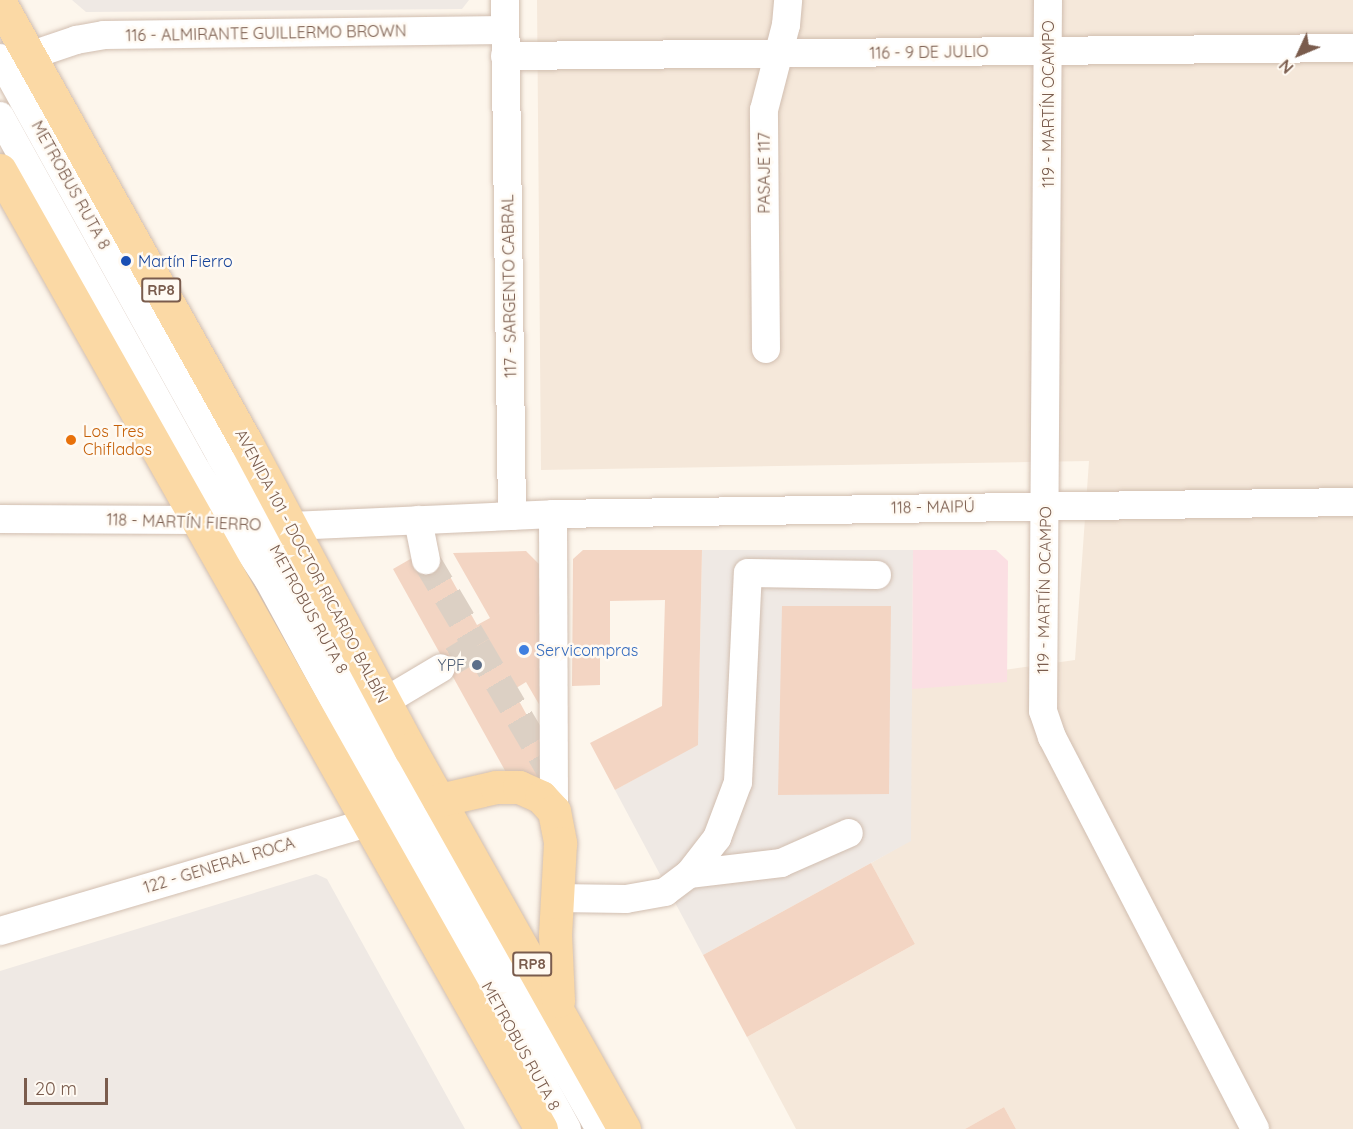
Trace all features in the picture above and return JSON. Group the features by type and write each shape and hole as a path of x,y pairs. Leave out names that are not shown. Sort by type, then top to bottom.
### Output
{"main road":[{"name":"AVENIDA 101 - DOCTOR RICARDO BALBÍN","path":"0,3 15,57 276,525 384,702 404,811 542,1129"},
{"name":"AVENIDA 101 - DOCTOR RICARDO BALBÍN","path":"0,170 215,521 404,811 560,1011 624,1129"},
{"path":"404,811 495,787 519,787 541,797 554,811 560,843 556,898 555,971 560,1011"}],"street":[{"name":"117 - SARGENTO CABRAL","path":"505,0 512,516"},
{"name":"PASAJE 117","path":"766,349 764,110 776,55 786,25 788,0"},
{"name":"119 - MARTÍN OCAMPO","path":"1048,0 1043,711 1052,737 1255,1129"},
{"name":"116 - ALMIRANTE GUILLERMO BROWN","path":"15,57 76,40 104,35 505,43"},
{"name":"116 - 9 DE JULIO","path":"505,43 776,55 1353,48"},
{"name":"METROBUS RUTA 8","path":"0,116 187,455 215,521"},
{"name":"118 - MAIPÚ","path":"512,516 1046,505 1353,502"},
{"path":"553,514 554,811"},
{"name":"118 - MARTÍN FIERRO","path":"0,519 215,521 276,525 512,516"},
{"path":"418,520 426,560"},
{"name":"METROBUS RUTA 8","path":"276,525 404,811 567,1129"},
{"path":"556,898 647,896 665,892 689,874 717,838 738,782 748,573 877,576"},
{"path":"384,702 441,668"},
{"name":"METROBUS RUTA 8","path":"404,811 600,1129"},
{"name":"122 - GENERAL ROCA","path":"0,931 404,811"},
{"path":"689,874 781,863 849,833"}],"shaded area":[{"path":"72,0 469,0 462,9 86,12"},
{"path":"537,0 1353,0 1353,1129 1016,1129 1004,1107 965,1129 796,1129 747,1037 915,944 871,863 911,840 911,683 1075,660 1089,461 541,470"},
{"path":"702,550 913,550 911,841 703,955 615,790 698,744"},
{"path":"913,550 996,550 1008,561 1007,682 912,689"},
{"path":"316,874 327,879 465,1129 0,1129 0,971"}],"building":[{"path":"433,546 477,625 490,618 453,553 526,551 539,564 540,706 526,682 513,690 558,772 518,794 393,569"},
{"path":"583,550 702,550 698,745 615,790 590,743 662,706 665,600 610,601 610,646 600,646 600,685 572,686 573,559"},
{"path":"782,606 891,606 889,794 778,795"},
{"path":"871,863 915,944 747,1037 703,955"},
{"path":"1004,1107 1016,1129 965,1129"}],"tunnel":[{"path":"426,560 477,646 441,668"},
{"path":"477,646 556,780"}],"place":[{"name":"Martín Fierro","path":"126,261"},
{"name":"Los Tres Chiflados","path":"71,440"},
{"name":"Servicompras","path":"524,650"},
{"name":"YPF","path":"477,665"}]}
